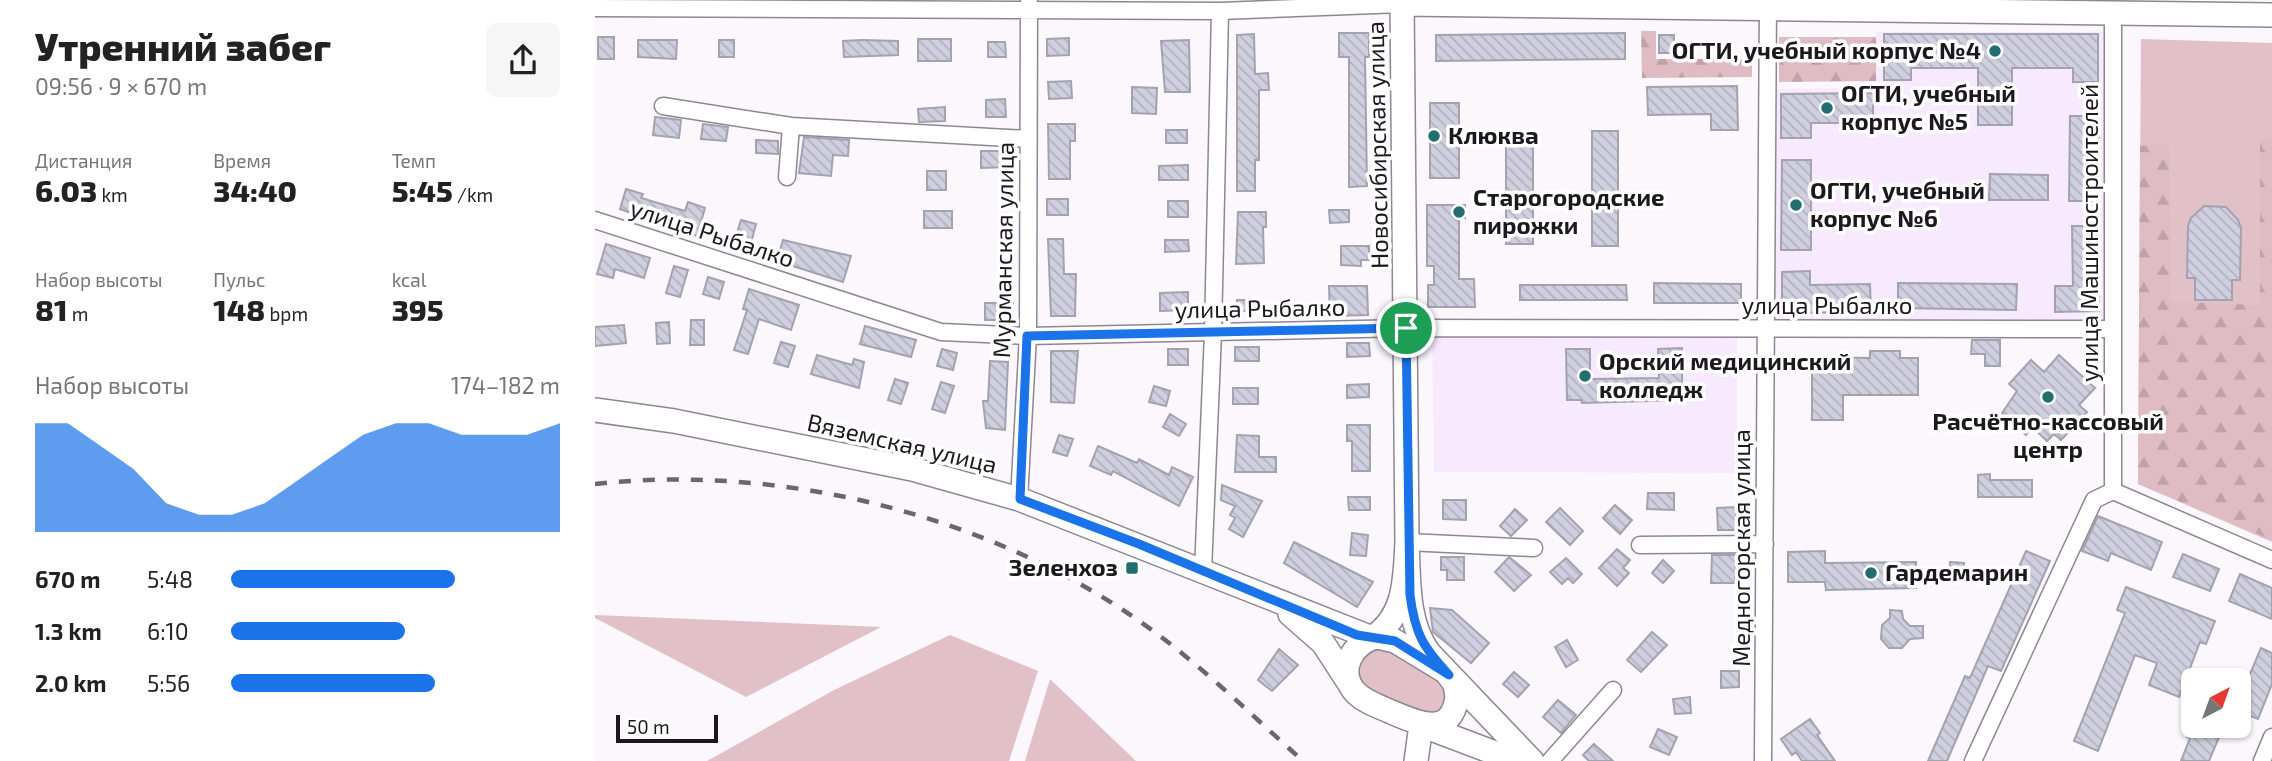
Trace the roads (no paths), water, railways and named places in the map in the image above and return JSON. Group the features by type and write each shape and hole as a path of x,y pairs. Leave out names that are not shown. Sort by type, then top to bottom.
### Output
{"main road":[{"path":"1402,2 1768,4 2272,15"},
{"name":"Новосибирская улица","path":"1402,2 1407,542"},
{"name":"Вяземская улица","path":"595,410 674,421 912,469 1020,499 1264,597"},
{"path":"1350,684 1347,671 1350,655 1359,645 1390,623 1400,603 1407,542"},
{"path":"1407,542 1410,595 1418,635 1429,653 1532,761"},
{"path":"1264,597 1372,638 1395,641 1449,675 1457,691 1453,711 1439,723 1422,725"},
{"path":"1264,597 1314,634 1365,700 1515,761"},
{"path":"1416,761 1422,725"}],"street":[{"path":"595,8 1029,5 1220,11 1402,2"},
{"name":"Медногорская улица","path":"1763,761 1768,4"},
{"name":"Мурманская улица","path":"1020,499 1027,336 1029,5"},
{"path":"1203,571 1213,333 1220,11"},
{"name":"улица Машиностроителей","path":"2113,13 2113,491"},
{"path":"663,106 791,126 1028,139"},
{"path":"787,177 791,126"},
{"name":"улица Рыбалко","path":"595,220 941,332 1027,336 1406,328 2111,329"},
{"path":"1973,761 2094,500 2113,491 2272,560"},
{"path":"1407,542 1534,548"},
{"path":"1640,545 1765,544"},
{"path":"1550,761 1613,690"},
{"path":"2262,761 2272,737"}],"railway":[{"path":"595,484 664,480 734,482 804,489 873,503 941,523 1007,548 1070,578 1152,630 1219,684 1303,761"}],"place":[{"name":"ОГТИ, учебный корпус №4","path":"1995,51"},
{"name":"ОГТИ, учебный корпус №5","path":"1827,108"},
{"name":"Клюква","path":"1434,136"},
{"name":"ОГТИ, учебный корпус №6","path":"1796,205"},
{"name":"Старогородские пирожки","path":"1459,212"},
{"name":"Орский медицинский колледж","path":"1585,376"},
{"name":"Расчётно-кассовый центр","path":"2048,397"},
{"name":"Зеленхоз","path":"1132,568"},
{"name":"Гардемарин","path":"1871,573"}]}
